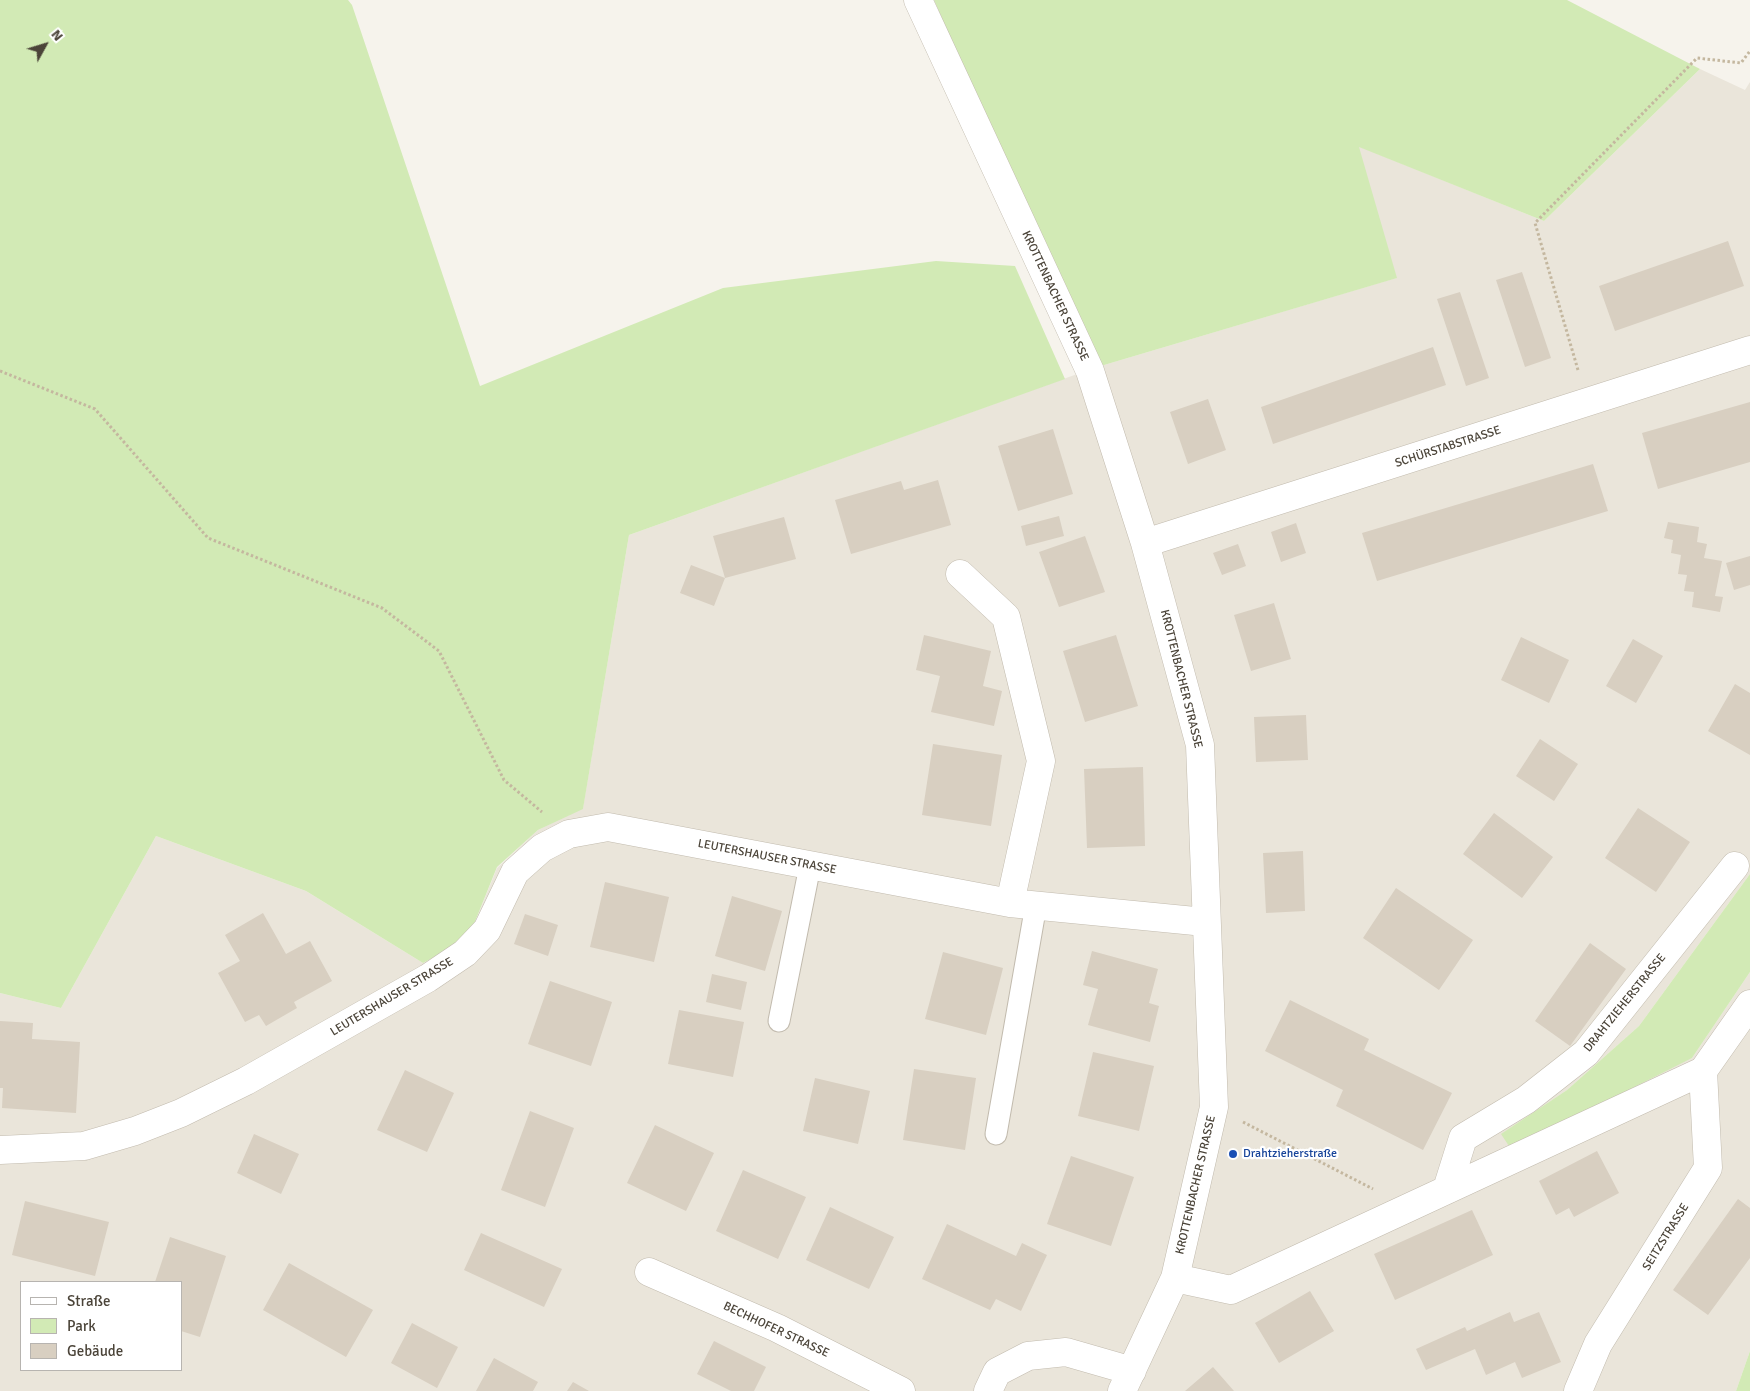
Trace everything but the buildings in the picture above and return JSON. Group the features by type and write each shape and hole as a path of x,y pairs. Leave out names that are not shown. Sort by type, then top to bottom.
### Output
{"street":[{"name":"KROTTENBACHER STRASSE","path":"918,0 1090,371 1145,543 1200,745 1214,1107 1175,1278 1127,1381"},
{"name":"SCHÜRSTABSTRASSE","path":"1145,543 1750,350"},
{"path":"960,574 1006,617 1041,761 1023,904"},
{"name":"LEUTERSHAUSER STRASSE","path":"0,1150 84,1146 135,1131 181,1113 246,1081 428,978 466,953 487,930 515,872 542,848 570,834 608,827 1023,904 1206,922"},
{"name":"DRAHTZIEHERSTRASSE","path":"1447,1189 1463,1138 1526,1100 1586,1053 1735,866"},
{"path":"1175,1278 1232,1290 1702,1071 1750,1004"},
{"name":"SEITZSTRASSE","path":"1578,1391 1598,1344 1708,1168 1702,1071"},
{"name":"BECHHOFER STRASSE","path":"649,1272 777,1328 901,1391"},
{"path":"988,1391 997,1372 1028,1356 1066,1352 1127,1381"}],"lane":[{"path":"778,1021 810,866"},
{"path":"996,1134 1023,904"}],"path":[{"path":"1588,402 1535,222 1697,58 1741,64 1750,51"},
{"path":"0,371 95,409 208,538 382,608 439,650 504,780 570,834"},
{"path":"1214,1107 1408,1207"}],"shaded area":[{"path":"1700,69 1745,90 1750,82 1750,874 1639,1026 1567,1090 1502,1134 1692,1058 1750,972 1750,1351 1736,1391 0,1391 0,993 61,1008 156,836 306,891 423,963 468,939 497,868 538,830 583,808 629,535 1094,368 1396,278 1358,146 1544,221"}],"green space":[{"path":"0,0 348,0 352,5 480,386 723,288 936,261 1015,266 1065,379 629,535 583,809 538,830 497,867 468,939 423,963 306,891 156,836 61,1008 0,993"},
{"path":"934,0 1567,0 1700,69 1544,221 1359,147 1397,278 1094,368"},
{"path":"1750,874 1750,972 1692,1058 1511,1149 1501,1134 1567,1090 1639,1026"},
{"path":"1750,1351 1750,1391 1736,1391"}],"place":[{"name":"Drahtzieherstraße","path":"1233,1154"}]}
